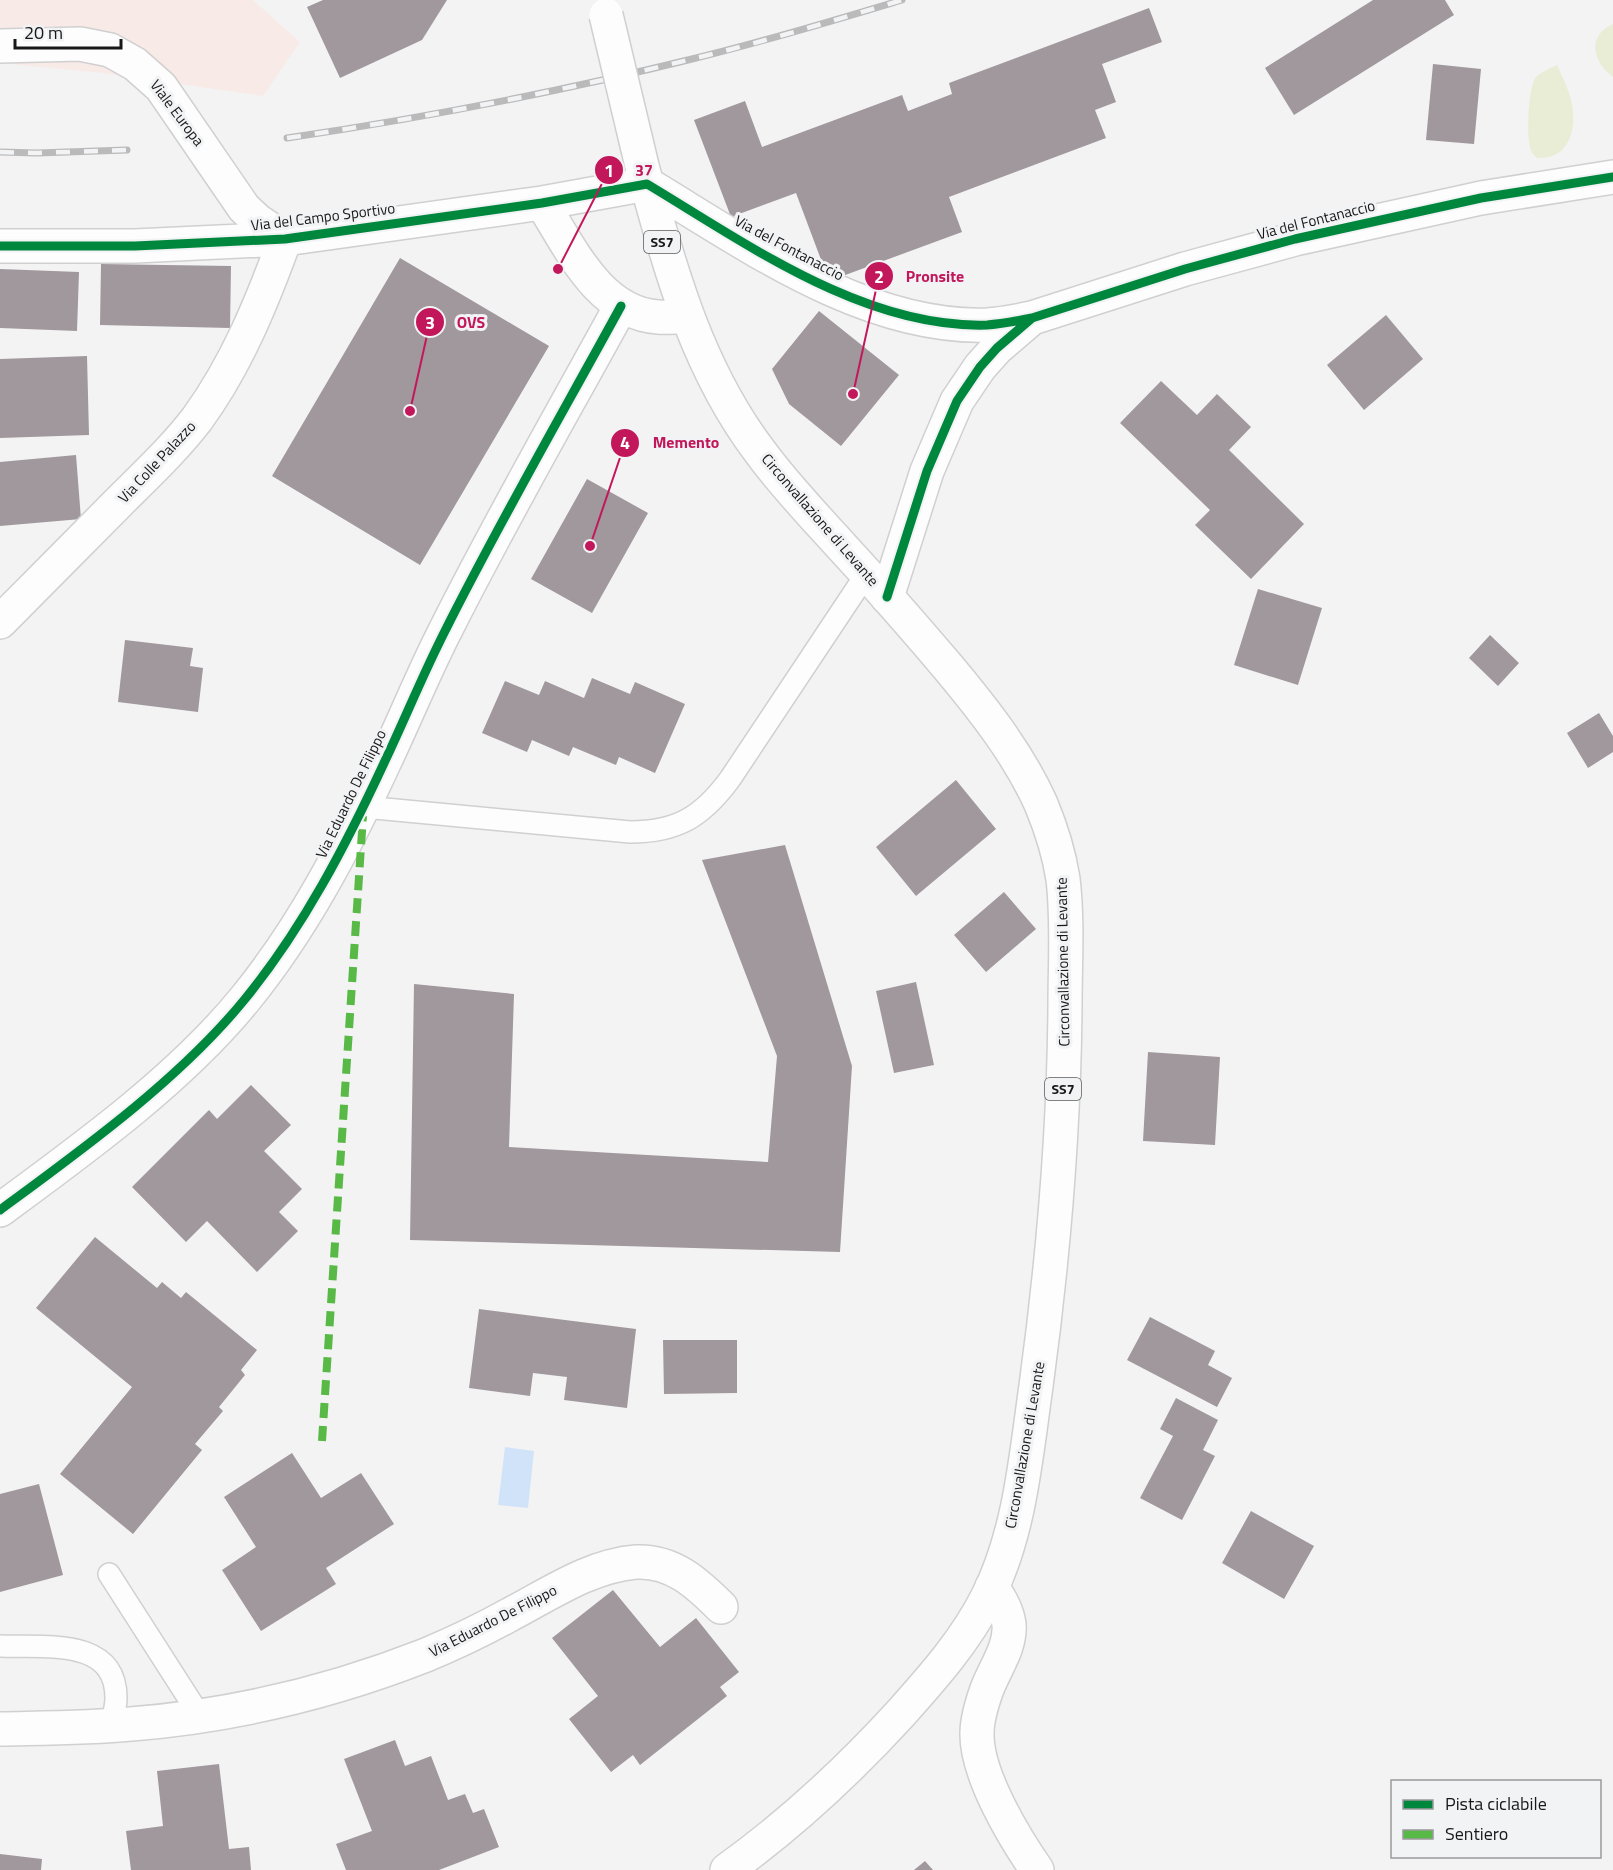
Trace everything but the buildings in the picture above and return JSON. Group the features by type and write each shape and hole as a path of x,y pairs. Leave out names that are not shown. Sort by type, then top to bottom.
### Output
{"street":[{"name":"Circonvallazione di Levante","path":"605,8 664,251 686,316 712,377 760,452 784,483 877,585 980,705 1013,753 1040,803 1060,861 1064,889 1064,1069 1047,1303 1020,1492 1007,1544 992,1587 958,1646 891,1724 826,1790 773,1836 727,1870"},
{"name":"Viale Europa","path":"0,46 80,44 110,50 135,64 161,87 244,208 258,221 285,239"},
{"name":"Via del Campo Sportivo","path":"0,246 201,245 285,239 542,203 644,175"},
{"name":"Via del Fontanaccio","path":"644,175 782,263 838,291 894,313 940,322 987,325 1032,318 1185,269 1295,239 1480,198 1613,177"},
{"path":"542,203 587,273 609,297 621,306 636,312 657,317 686,316"},
{"name":"Via Colle Palazzo","path":"0,622 160,462 198,417 243,342 265,293 285,239"},
{"name":"Via Eduardo De Filippo","path":"0,1210 101,1134 153,1091 203,1046 233,1014 261,978 324,882 364,807 444,632 621,306"},
{"name":"Via del Fontanaccio","path":"877,585 957,401 980,367 997,348 1032,318"},
{"name":"Via Eduardo De Filippo","path":"0,1729 111,1726 200,1716 268,1704 390,1669 473,1634 572,1581 617,1565 648,1563 670,1568 692,1579 721,1607"},
{"path":"992,1587 1004,1604 1009,1623 1009,1634 981,1709 977,1733 979,1756 988,1784 1008,1823 1037,1870"}],"lane":[{"path":"364,807 630,832 657,831 686,822 710,804 877,585"},
{"path":"109,1574 200,1716"},
{"path":"0,1646 68,1648 86,1651 94,1656 111,1675 116,1690 117,1700 111,1726"}],"shaded area":[{"path":"0,0 253,0 300,42 263,96 103,73 0,63"}],"green space":[{"path":"1613,24 1613,77 1601,64 1595,49 1599,35"},
{"path":"1557,65 1571,100 1572,131 1564,148 1557,154 1537,158 1529,144 1531,91 1536,77"}],"water":[{"path":"505,1447 534,1451 528,1508 498,1505"}],"railway":[{"path":"287,138 440,113 591,82 745,46 902,0"},
{"path":"0,152 127,150"}],"marked path":[{"path":"322,1441 363,816"}],"cycle path":[{"path":"887,597 927,471 957,401 980,367 997,348 1032,318 1185,269 1295,239 1481,198 1613,177"},
{"path":"0,246 135,246 285,239 542,203 647,184 766,256 852,298 896,313 941,323 987,325 1032,318"},
{"path":"0,1210 64,1163 161,1085 219,1029 245,999 286,944 339,855 466,590 621,306"}],"place":[{"name":"37","path":"558,269"},
{"name":"Pronsite","path":"853,394"},
{"name":"OVS","path":"410,411"},
{"name":"Memento","path":"590,546"}]}
